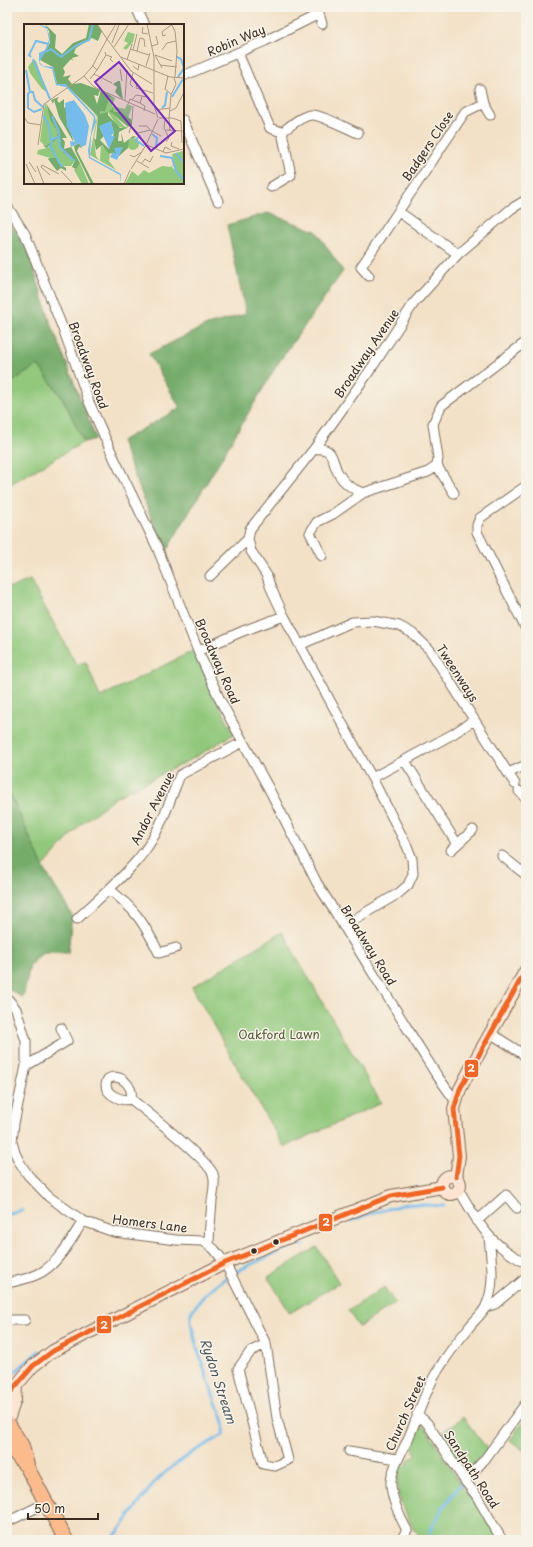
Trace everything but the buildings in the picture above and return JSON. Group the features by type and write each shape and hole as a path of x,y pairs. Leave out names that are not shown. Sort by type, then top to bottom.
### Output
{"main road":[{"path":"456,1177 459,1156 454,1109 460,1089 526,970"},
{"path":"450,1176 456,1177 460,1181 459,1190 451,1194 445,1192 442,1187 444,1178 450,1176"},
{"path":"7,1396 33,1366 53,1351 227,1267 391,1196 442,1187"},
{"path":"16,1387 8,1421 22,1446 28,1469"},
{"path":"7,1443 28,1469 66,1540"}],"street":[{"path":"136,7 144,24"},
{"path":"318,10 322,24"},
{"name":"Robin Way","path":"184,76 275,37 318,10"},
{"path":"238,53 270,128 282,132"},
{"path":"480,89 483,103 490,115"},
{"name":"Badgers Close","path":"369,276 361,267 399,212 406,198 465,112 483,103"},
{"path":"282,132 296,122 312,115 325,118 358,133"},
{"path":"185,132 218,202"},
{"path":"271,187 291,175 282,132"},
{"name":"Broadway Avenue","path":"210,576 248,538 250,528 314,449 373,366 414,303 458,254 511,209 526,200"},
{"name":"Broadway Road","path":"7,206 25,234 65,334 89,402 157,547 198,651 220,700 317,883 436,1074 456,1102"},
{"path":"399,212 458,254"},
{"path":"454,492 437,466 438,458 433,424 441,406 526,342"},
{"path":"314,449 322,448 327,450 331,454 338,473 343,480 351,488 363,493"},
{"path":"322,556 310,533 317,522 333,514 363,493 428,472 437,466"},
{"path":"526,486 480,518 477,526 477,532 526,629"},
{"path":"248,538 251,551 267,576 284,616 372,778 407,846 412,859 413,874 408,885 399,893 343,926"},
{"path":"198,651 284,616"},
{"name":"Tweenways","path":"300,645 352,622 373,622 399,626 412,633 430,650 526,799"},
{"path":"372,778 453,734 474,720"},
{"name":"Andor Avenue","path":"77,919 140,858 164,814 180,775 243,742"},
{"path":"405,761 454,847 474,830"},
{"path":"508,773 526,765"},
{"path":"502,856 526,875"},
{"path":"109,889 128,903 144,923 159,953 176,948"},
{"name":"Homers Lane","path":"7,998 16,1010 26,1041 26,1066 10,1123 15,1153 28,1175 49,1197 83,1221 114,1232 176,1240 202,1241 210,1245"},
{"path":"26,1066 67,1041 61,1028"},
{"path":"490,1033 526,1056"},
{"path":"131,1099 187,1147 213,1173 214,1182 209,1230 210,1245 227,1267 266,1344 277,1418 288,1460 275,1466 263,1464 238,1369 251,1352 266,1344"},
{"path":"459,1190 477,1221 489,1237 504,1250 526,1262"},
{"path":"477,1221 506,1195 518,1208"},
{"path":"7,1283 18,1281 42,1271 59,1256 83,1221"},
{"name":"Church Street","path":"401,1540 407,1530 396,1507 391,1482 397,1459 406,1444 432,1379 439,1367 486,1307 492,1272 489,1237"},
{"name":"Church Street","path":"486,1307 495,1304 526,1278"},
{"path":"7,1320 25,1320"},
{"path":"465,1481 485,1459 526,1403"},
{"name":"Sandpath Road","path":"418,1414 427,1423 465,1481 476,1495 502,1540"},
{"path":"349,1451 397,1459"},
{"path":"7,1522 46,1503"}],"green space":[{"path":"268,213 316,231 343,271 277,365 165,553 121,441 180,408 149,354 207,325 246,314 227,225"},
{"path":"7,218 29,253 50,321 96,439 84,442 63,399 38,365 7,385"},
{"path":"38,365 63,399 84,442 7,486 7,385"},
{"path":"30,580 76,664 86,662 100,697 193,651 234,734 190,760 116,797 81,824 43,867 7,787 7,700 12,693 7,683 7,584 10,588"},
{"path":"7,787 43,867 72,915 68,953 43,952 30,965 23,998 7,988"},
{"name":"Oakford Lawn","path":"282,932 381,1103 284,1147 192,987"},
{"path":"317,1247 339,1283 290,1313 268,1277"},
{"path":"384,1287 395,1303 359,1327 348,1311"},
{"path":"463,1417 488,1450 466,1476 439,1435"},
{"path":"526,1418 526,1452 510,1440"},
{"path":"419,1426 422,1426 428,1431 463,1488 480,1507 499,1540 422,1540 409,1520 402,1505 399,1497 397,1481 400,1462 401,1465 407,1466 409,1459 416,1454 413,1444 415,1433"}],"waterway":[{"path":"350,1221 406,1204 444,1206"},
{"path":"7,1215 22,1210"},
{"name":"Rydon Stream","path":"112,1540 154,1483 168,1470 193,1452 223,1435 224,1422 204,1369 192,1330 192,1311 207,1293 243,1268 296,1245 304,1245"},
{"path":"7,1379 39,1351"},
{"path":"429,1533 444,1506 461,1484"}],"transit line":[{"name":"2","path":"456,1177 459,1156 454,1109 460,1089 526,970"},
{"name":"2","path":"7,1396 33,1366 53,1351 225,1263 391,1196 442,1187"}]}
